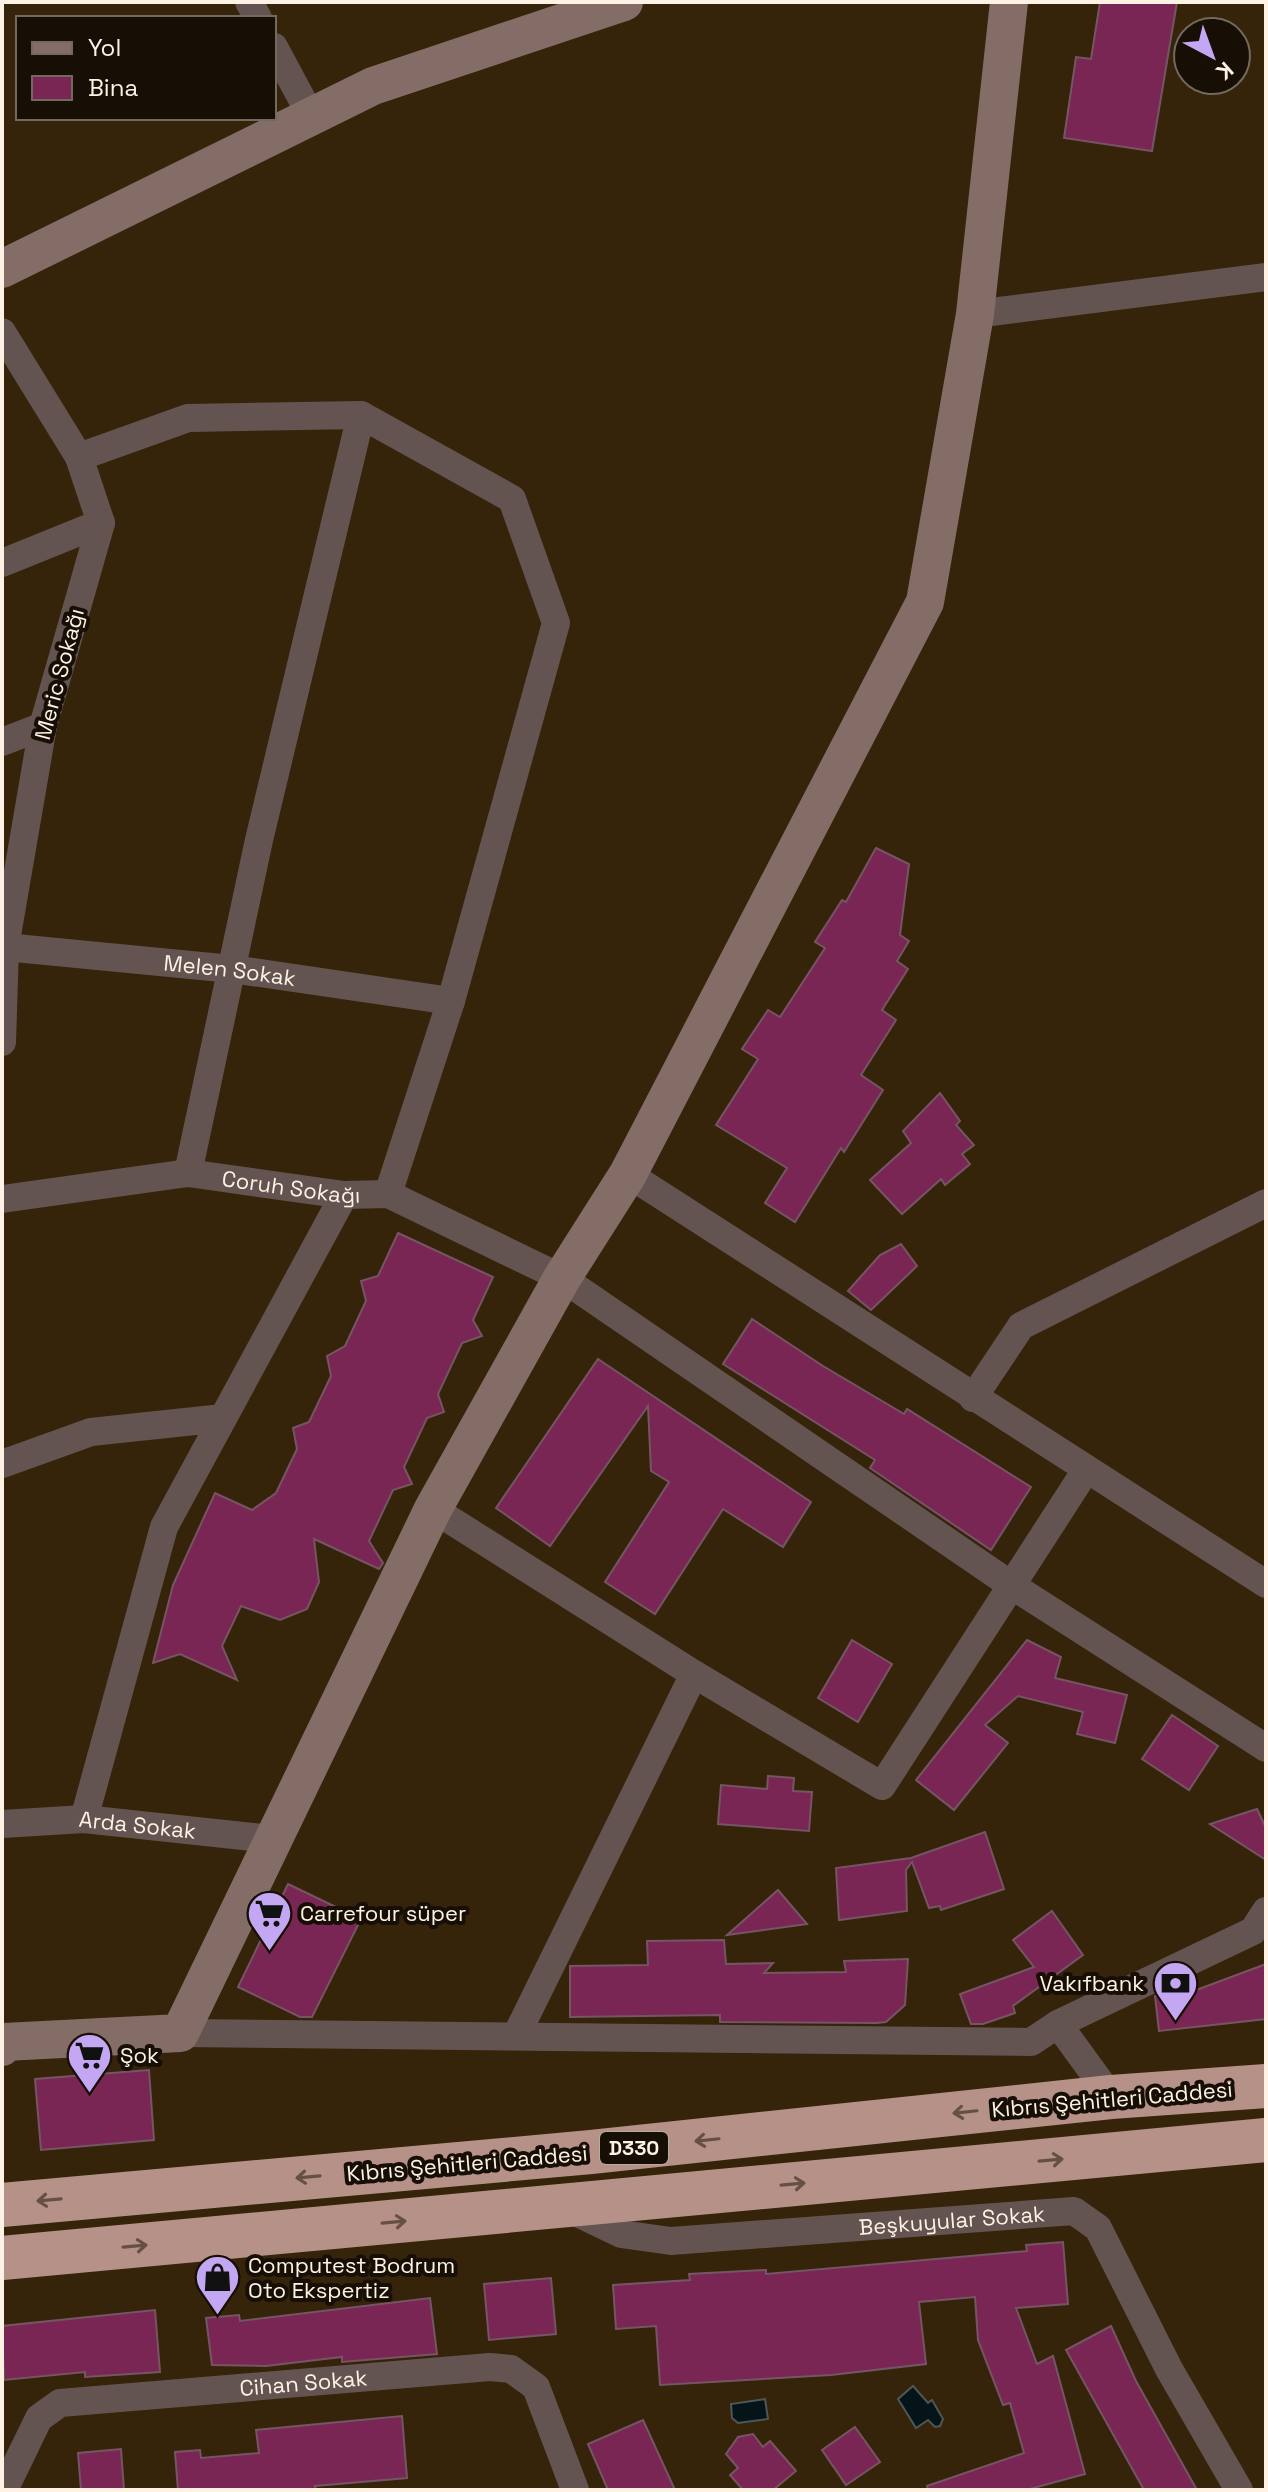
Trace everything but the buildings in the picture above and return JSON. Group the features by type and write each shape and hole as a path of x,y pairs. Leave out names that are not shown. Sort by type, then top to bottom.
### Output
{"highway":[{"name":"Kıbrıs Şehitleri Caddesi","path":"2,2205 591,2152 1111,2097 1266,2086"},
{"name":"D330","path":"2,2258 1263,2144"}],"street":[{"path":"3,266 373,86 568,11 624,2"},
{"path":"180,2033 433,1509 562,1278 628,1174 925,602 975,314 1009,2"},
{"path":"276,51 311,116"},
{"path":"975,314 1266,277"},
{"path":"2,332 79,457 101,523 2,563"},
{"path":"79,457 188,418 361,415 512,499 556,623 451,1001 388,1194"},
{"path":"188,1173 232,969 361,415"},
{"name":"Meric Sokağı","path":"2,1042 5,947 43,726 101,523"},
{"path":"2,742 43,726"},
{"name":"Melen Sokak","path":"5,947 232,969 451,1001"},
{"name":"Coruh Sokağı","path":"2,1199 188,1173 344,1195 388,1194 562,1278 1011,1585 1266,1748"},
{"path":"628,1174 1266,1584"},
{"path":"84,1819 164,1527 344,1195"},
{"path":"973,1398 1021,1326 1266,1203"},
{"path":"2,1464 91,1432 223,1418"},
{"path":"433,1509 694,1674 882,1786 1086,1470"},
{"path":"516,2036 694,1674"},
{"name":"Arda Sokak","path":"2,1824 84,1819 272,1839"},
{"path":"3,2044 180,2033 1031,2042 1058,2024 1253,1931 1266,1911"},
{"path":"1058,2024 1111,2097"},
{"name":"Beşkuyular Sokak","path":"563,2206 621,2234 671,2241 1074,2211 1098,2228 1169,2369 1239,2490"},
{"name":"Cihan Sokak","path":"4,2490 39,2418 60,2403 490,2367 511,2369 536,2387 575,2490"}],"shaded area":[{"path":"913,2386 928,2403 932,2400 943,2419 940,2426 935,2427 928,2420 916,2428 898,2399"},
{"path":"765,2399 768,2419 738,2423 732,2418 731,2404"}],"place":[{"name":"Carrefour süper","path":"269,1952"},
{"name":"Vakıfbank","path":"1175,2022"},
{"name":"Şok","path":"89,2094"},
{"name":"Computest Bodrum Oto Ekspertiz","path":"217,2317"}]}
